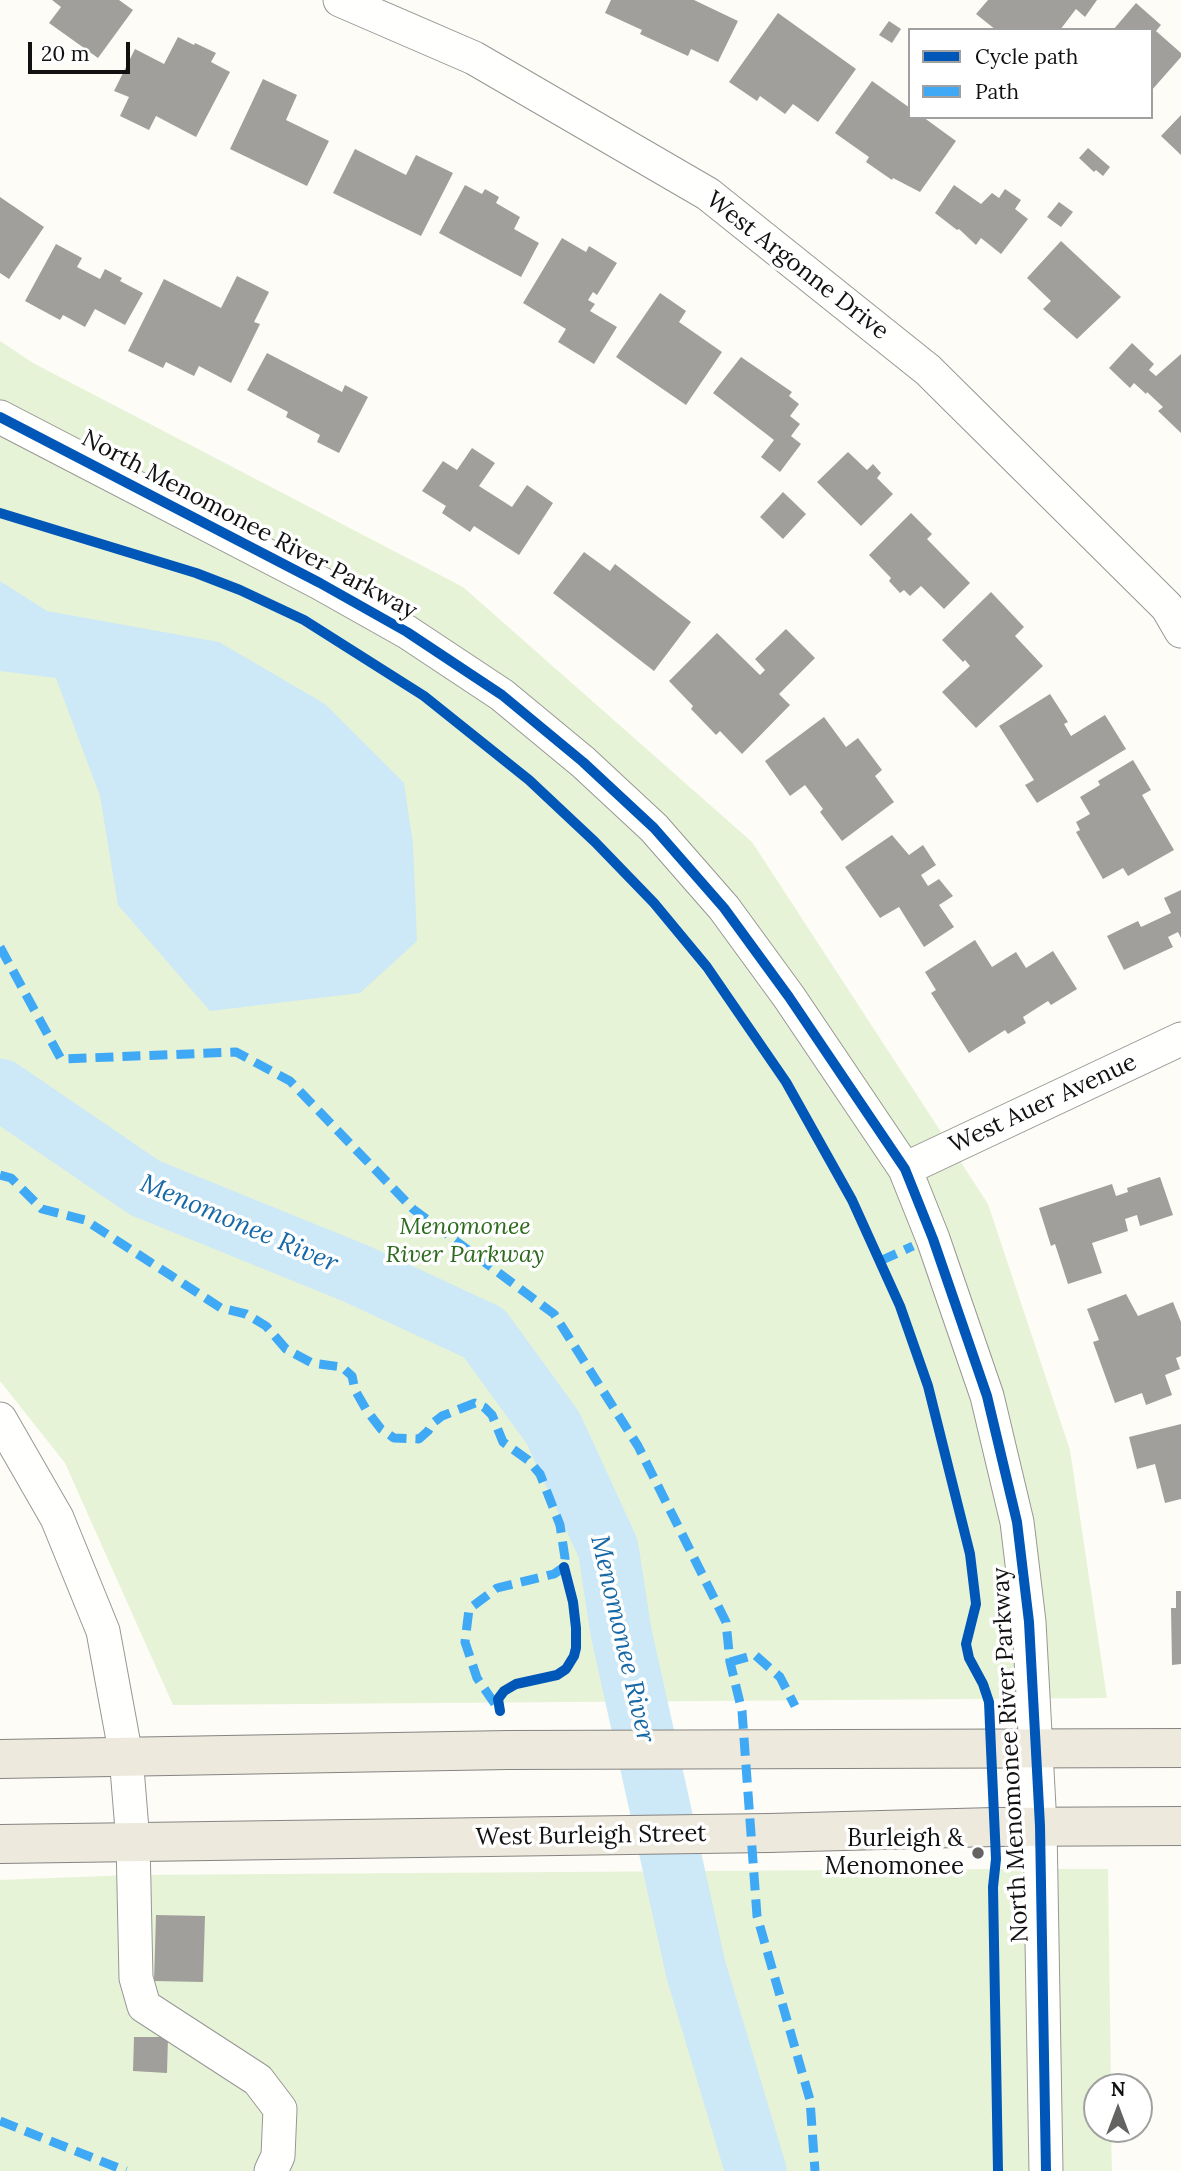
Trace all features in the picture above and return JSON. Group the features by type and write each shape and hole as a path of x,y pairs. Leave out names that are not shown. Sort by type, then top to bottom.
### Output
{"main road":[{"path":"0,1759 486,1750 1181,1748"},
{"name":"West Burleigh Street","path":"0,1844 822,1832 1040,1826 1181,1826"}],"street":[{"name":"West Argonne Drive","path":"340,0 474,58 708,194 928,370 1167,607 1181,631"},
{"name":"North Menomonee River Parkway","path":"0,417 320,583 407,632 502,695 583,762 654,828 724,908 789,997 905,1169 933,1239 987,1396 1017,1522 1029,1622 1040,1826 1046,2171"},
{"name":"West Auer Avenue","path":"905,1169 1181,1039"},
{"path":"0,1419 57,1518 103,1631 126,1756 133,1842 136,1978 144,2006 258,2080 280,2109 278,2156 271,2171"}],"green space":[{"name":"Menomonee River Parkway","path":"0,341 33,363 463,587 752,842 988,1204 1070,1450 1107,1698 173,1705 65,1463 0,1381"},
{"path":"1108,1869 1111,2073 1083,2073 1083,2143 1111,2143 1112,2171 0,2171 0,1880 131,1875"}],"water":[{"path":"0,581 47,611 219,642 325,704 404,783 413,844 417,941 360,993 210,1011 118,905 100,796 56,678 0,671"}],"building":[{"path":"52,0 119,0 133,10 98,58 49,23 61,7"},
{"path":"611,0 694,0 738,21 718,62 691,49 688,56 640,34 642,30 605,13"},
{"path":"988,0 1097,0 1085,17 1076,9 1062,28 994,28 976,14"},
{"path":"1136,3 1161,25 1156,31 1181,53 1181,57 1153,89 1153,28 1115,28"},
{"path":"778,13 856,69 818,122 793,104 785,114 760,96 757,101 729,82"},
{"path":"889,21 901,29 892,43 879,35"},
{"path":"178,37 216,53 211,62 230,72 196,137 156,116 149,130 120,116 129,97 114,91 135,49 164,64"},
{"path":"263,79 297,95 286,120 329,141 307,186 230,149"},
{"path":"872,81 908,107 908,119 926,119 956,141 920,192 893,178 892,180 866,162 869,157 835,133"},
{"path":"1181,115 1181,155 1161,136"},
{"path":"1088,148 1110,167 1103,176 1096,170 1094,172 1079,158"},
{"path":"355,149 406,175 416,155 453,173 421,236 333,193"},
{"path":"465,185 482,194 485,189 499,197 496,203 520,217 514,229 539,243 521,277 439,233"},
{"path":"954,185 981,204 992,193 999,198 1005,189 1021,200 1015,209 1028,219 1001,254 981,238 976,245 959,229 935,213"},
{"path":"0,197 44,227 9,279 0,273"},
{"path":"1059,202 1073,212 1061,227 1047,217"},
{"path":"562,238 586,252 589,246 617,263 597,295 593,292 588,300 595,304 590,311 617,327 594,364 558,342 566,329 523,303"},
{"path":"1061,241 1121,297 1077,339 1043,309 1051,301 1027,278"},
{"path":"56,244 82,258 77,267 100,279 105,269 122,278 120,281 143,293 125,325 95,309 85,327 63,315 60,320 25,301"},
{"path":"237,276 269,292 254,322 260,324 231,383 199,366 194,376 166,362 163,368 128,351 164,279 221,308"},
{"path":"660,293 686,311 679,322 722,352 686,405 616,357"},
{"path":"1132,343 1154,364 1149,370 1156,376 1181,354 1181,433 1158,411 1163,407 1147,392 1146,394 1134,383 1130,388 1109,368"},
{"path":"267,353 342,392 345,385 368,397 339,453 317,442 320,435 286,417 288,412 247,390"},
{"path":"741,357 792,392 789,396 799,404 790,416 800,424 791,436 801,444 780,472 761,457 774,440 713,393"},
{"path":"472,448 495,463 479,486 512,507 527,485 553,503 519,555 474,526 470,532 442,513 446,506 422,491 443,461 457,470"},
{"path":"848,452 867,470 873,464 881,473 877,478 893,494 861,526 817,482"},
{"path":"783,492 806,514 783,539 760,517"},
{"path":"911,513 932,534 927,539 970,583 944,609 921,586 910,596 904,590 900,593 889,581 891,578 869,555"},
{"path":"584,552 610,571 615,564 691,622 654,671 553,593"},
{"path":"991,592 1024,627 1015,636 1043,666 976,728 942,692 970,666 942,640"},
{"path":"786,629 815,658 779,694 790,705 742,754 720,731 716,735 669,681 717,633 760,675 765,670 755,659"},
{"path":"1050,694 1068,722 1064,724 1071,736 1105,715 1126,749 1037,803 1025,785 1034,780 999,726"},
{"path":"824,717 846,747 858,738 882,770 875,776 894,802 842,841 820,812 823,809 805,785 790,796 765,761"},
{"path":"1133,760 1151,790 1142,795 1174,850 1128,876 1123,868 1103,879 1076,832 1080,830 1076,822 1090,814 1080,797 1100,785 1098,781"},
{"path":"892,835 909,855 923,845 936,865 921,875 928,886 939,879 953,896 939,905 954,927 924,947 899,907 880,918 845,867"},
{"path":"1181,890 1181,938 1178,932 1168,937 1173,947 1124,970 1107,936 1138,921 1141,927 1171,913 1164,898"},
{"path":"975,940 992,967 1016,952 1026,968 1053,951 1077,989 1051,1005 1048,1001 1023,1017 1026,1023 1008,1034 1005,1030 969,1053 931,993 936,990 925,972"},
{"path":"1160,1177 1173,1215 1140,1226 1137,1215 1125,1219 1128,1231 1092,1243 1102,1273 1068,1284 1055,1244 1051,1246 1039,1208 1112,1184 1116,1196 1128,1192 1127,1188"},
{"path":"1126,1294 1138,1316 1173,1302 1181,1322 1181,1356 1176,1358 1180,1369 1165,1375 1172,1395 1146,1405 1142,1393 1115,1403 1093,1342 1099,1340 1087,1309"},
{"path":"1181,1424 1181,1499 1165,1503 1155,1464 1137,1469 1129,1437"},
{"path":"1176,1591 1181,1591 1181,1664 1172,1665 1171,1608 1176,1608"},
{"path":"156,1915 205,1916 203,1982 154,1981"},
{"path":"134,2037 168,2037 167,2073 133,2071"}],"waterway":[{"name":"Menomonee River","path":"0,1089 145,1188 357,1274 484,1333 553,1428 608,1548 621,1632 696,1970 756,2171"}],"marked path":[{"path":"0,947 61,1059 236,1052 290,1081 413,1209 554,1314 638,1446 726,1622 730,1662 742,1711 757,1916 810,2100 815,2171"},
{"path":"0,1175 11,1178 42,1209 85,1220 221,1308 246,1314 266,1326 286,1349 312,1363 342,1367 352,1376 355,1390 367,1411 381,1429 394,1438 419,1439 442,1416 475,1403 492,1415 503,1442 528,1460 540,1474 560,1525 565,1558 564,1567 554,1574 497,1588 469,1609 465,1642 477,1678 497,1707"},
{"path":"880,1261 913,1246"},
{"path":"730,1662 755,1655 780,1677 795,1706"},
{"path":"0,2121 126,2171"}],"cycle path":[{"path":"0,417 320,583 407,632 502,695 583,762 654,828 724,908 789,997 905,1169 933,1239 987,1396 1017,1522 1029,1622 1040,1826 1046,2171"},
{"path":"0,513 196,573 240,590 304,620 424,696 529,780 654,903 707,967 786,1082 852,1200 900,1306 928,1386 970,1554 976,1604 966,1644 969,1658 989,1702 996,1859 993,1887 998,2171"},
{"path":"500,1711 498,1699 504,1691 516,1684 557,1675 566,1669 574,1656 576,1628 564,1567"}],"place":[{"name":"Burleigh & Menomonee","path":"978,1853"}]}
